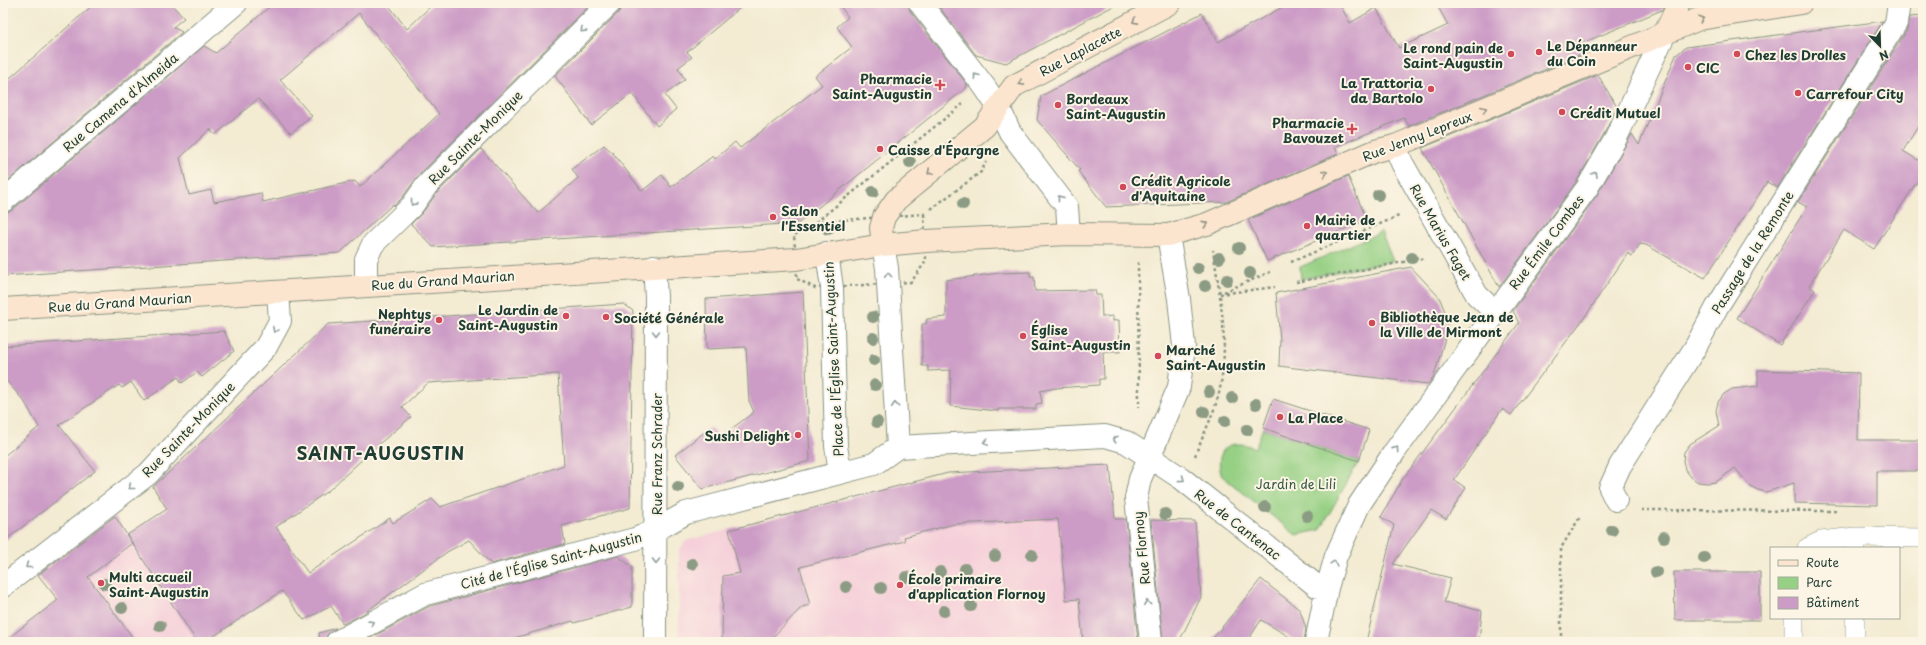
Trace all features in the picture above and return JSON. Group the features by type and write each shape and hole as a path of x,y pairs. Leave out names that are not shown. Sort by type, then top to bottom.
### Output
{"street":[{"name":"Rue Camena d'Almeida","path":"3,201 236,3"},
{"name":"Rue Sainte-Monique","path":"366,285 366,259 374,244 412,206 427,185 610,3"},
{"path":"920,3 999,108 1010,132 1066,207 1068,234"},
{"name":"Rue Laplacette","path":"999,108 1014,86 1170,3"},
{"name":"Rue Émile Combes","path":"1316,642 1327,588 1336,556 1359,505 1395,451 1587,188 1616,138 1679,3"},
{"name":"Rue Jenny Lepreux","path":"1168,235 1207,224 1375,151 1395,146 1700,19 1801,3"},
{"name":"Passage de la Remonte","path":"1616,500 1610,488 1620,466 1695,348 1717,307 1896,23 1898,3"},
{"path":"883,245 926,241 1068,234 1168,235 1179,299 1184,346 1179,387 1150,457 1126,442 1106,436 898,447 888,279 883,245 881,228 884,217 896,200 985,126 999,108"},
{"name":"Rue Marius Faget","path":"1395,146 1402,163 1477,295 1495,312"},
{"name":"Rue du Grand Maurian","path":"3,309 654,266 796,259 883,245"},
{"name":"Place de l'Église Saint-Augustin","path":"827,253 832,288 836,446 840,472 874,464 898,447"},
{"name":"Rue Franz Schrader","path":"654,266 656,305 655,642"},
{"name":"Rue Sainte-Monique","path":"3,586 148,474 266,347 280,321 278,292"},
{"name":"Rue de Cantenac","path":"1150,457 1181,478 1318,587 1327,588"},
{"name":"Rue Flornoy","path":"1150,457 1140,479 1136,498 1151,642"},
{"name":"Cité de l'Église Saint-Augustin","path":"337,642 425,594 635,539 656,530 686,513 840,472"}],"lane":[{"path":"1809,547 1820,541 1855,543 1923,538"},
{"path":"1794,619 1794,642"},
{"path":"1855,619 1855,642"}],"path":[{"path":"1291,262 1426,205"},
{"path":"1296,282 1454,253"},
{"path":"1270,272 1220,294 1275,287"},
{"path":"1616,500 1641,510 1844,511"},
{"path":"1561,642 1561,548 1580,517"}],"shaded area":[{"name":"École primaire d'application Flornoy","path":"1110,465 1127,642 679,642 679,551 685,541 948,473"},
{"name":"Multi accueil Saint-Augustin","path":"115,516 198,642 88,642 38,574"}],"green space":[{"path":"1381,232 1393,261 1301,279 1300,267"},
{"name":"Jardin de Lili","path":"1263,428 1359,461 1320,530 1296,535 1222,476 1219,465 1221,454 1224,450 1227,447 1239,444 1255,448"}],"building":[{"path":"95,3 170,3 184,18 173,27 182,32 3,185 3,84"},
{"path":"274,3 387,3 407,29 434,3 592,3 418,176 402,198 394,206 393,204 340,253 3,276 3,213 11,211 204,46 216,53","holes":["359,13 439,114 360,187 355,181 263,202 261,193 214,202 211,190 189,195 180,158 210,129 215,135 258,99 291,133 312,116 280,80"]},
{"path":"622,3 746,3 687,52 692,57 678,68 685,79 665,95 676,109 657,126 632,93 591,125 555,76 619,12"},
{"path":"838,3 908,3 910,11 967,84 966,88 799,223 433,247 411,224 422,213 437,193 481,149 538,213 578,178 572,169 604,145 613,153 642,191 662,175 671,187 713,156 715,159 735,142 740,148 822,85 815,76 852,47 837,27 848,17"},
{"path":"936,3 1119,3 1006,63 976,55"},
{"path":"1290,3 1339,3 1350,23 1376,8 1399,48 1448,25 1436,3 1665,3 1662,10 1580,44 1585,53 1409,126 1404,118 1335,147 1338,154 1226,202 1106,207 1078,171 1080,170 1037,120 1041,96 1202,13 1218,42"},
{"path":"1923,16 1923,118 1903,151 1923,163 1923,180 1916,183 1874,249 1844,230 1809,286 1815,290 1780,345 1737,318 1807,207 1798,202 1907,30 1909,17"},
{"path":"1883,21 1777,188 1767,182 1705,278 1646,245 1640,244 1632,256 1628,253 1584,318 1511,415 1502,409 1454,480 1466,488 1446,519 1431,510 1393,564 1451,578 1444,602 1482,611 1479,642 1366,642 1394,525 1381,517 1402,480 1519,323 1513,311 1597,195 1632,134 1639,145 1676,55 1686,47"},
{"path":"1598,75 1617,107 1605,132 1577,181 1499,287 1422,148"},
{"path":"1348,176 1367,220 1267,261 1248,220"},
{"path":"1411,267 1439,297 1444,309 1447,324 1446,335 1434,376 1428,384 1279,366 1280,340 1276,293"},
{"name":"Église Saint-Augustin","path":"1030,272 1030,277 1034,277 1035,291 1095,290 1096,295 1101,295 1102,317 1113,316 1113,321 1119,320 1120,352 1103,352 1104,379 1099,379 1099,385 1056,388 1040,391 1042,403 1036,404 1036,409 998,409 998,411 950,406 951,370 928,371 928,366 922,366 922,324 926,324 927,319 946,317 946,280 999,273"},
{"path":"803,292 810,461 702,489 675,455 711,427 719,438 754,412 749,401 746,347 707,349 706,299"},
{"path":"624,304 633,311 630,508 562,526 565,544 491,564 469,540 447,552 363,614 343,624 331,606 304,620 282,591 205,642 197,642 127,535 167,509 153,487 328,324","holes":["558,374 564,465 440,507 432,499 393,523 390,518 308,573 276,527 329,490 411,417 402,407 428,383"]},
{"path":"224,331 234,351 202,377 197,372 182,383 178,377 144,401 131,382 122,388 119,385 59,425 95,471 3,542 3,457 39,427 24,401 3,377 3,346"},
{"path":"1758,370 1859,373 1858,440 1923,440 1923,471 1877,471 1877,505 1794,503 1794,483 1766,492 1758,490 1750,486 1735,468 1716,482 1698,482 1691,477 1685,469 1683,461 1684,452 1690,444 1719,426 1716,411 1718,402 1724,394 1732,389 1758,386"},
{"path":"1273,399 1369,430 1359,461 1263,428"},
{"path":"1110,465 1115,519 1126,519 1138,642 1083,642 1079,599 1066,600 1058,519 954,524 904,537 905,541 800,567 810,605 802,607 768,642 722,642 723,576 740,573 729,530 948,473"},
{"path":"115,516 132,543 88,577 136,642 3,642 58,600 38,575"},
{"path":"1151,520 1195,521 1201,597 1179,642 1163,642"},
{"path":"618,556 632,567 632,607 574,623 573,621 500,642 363,642 430,606"},
{"path":"1674,572 1760,572 1760,620 1675,620"},
{"path":"1261,579 1300,610 1306,629 1304,642 1298,642 1261,620 1247,642 1210,642"},
{"path":"336,628 327,635 325,642 320,642 319,633"}],"place":[{"name":"Le Dépanneur du Coin","path":"1539,52"},
{"name":"Le rond pain de Saint-Augustin","path":"1511,54"},
{"name":"Chez les Drolles","path":"1737,54"},
{"name":"CIC","path":"1688,67"},
{"name":"Pharmacie Saint-Augustin","path":"940,85"},
{"name":"La Trattoria da Bartolo","path":"1431,89"},
{"name":"Carrefour City","path":"1798,93"},
{"name":"Bordeaux Saint-Augustin","path":"1058,105"},
{"name":"Crédit Mutuel","path":"1562,112"},
{"name":"Pharmacie Bavouzet","path":"1352,129"},
{"name":"Caisse d'Épargne","path":"880,149"},
{"name":"Crédit Agricole d'Aquitaine","path":"1123,187"},
{"name":"Salon l'Essentiel","path":"773,217"},
{"name":"Mairie de quartier","path":"1307,226"},
{"name":"Le Jardin de Saint-Augustin","path":"566,316"},
{"name":"Société Générale","path":"606,317"},
{"name":"Nephtys funéraire","path":"439,320"},
{"name":"Bibliothèque Jean de la Ville de Mirmont","path":"1372,323"},
{"name":"Église Saint-Augustin","path":"1023,336"},
{"name":"Marché Saint-Augustin","path":"1158,356"},
{"name":"La Place","path":"1280,417"},
{"name":"Sushi Delight","path":"798,435"},
{"name":"Multi accueil Saint-Augustin","path":"101,583"},
{"name":"École primaire d'application Flornoy","path":"900,585"}],"district":[{"name":"SAINT-AUGUSTIN","path":"381,453"}]}
